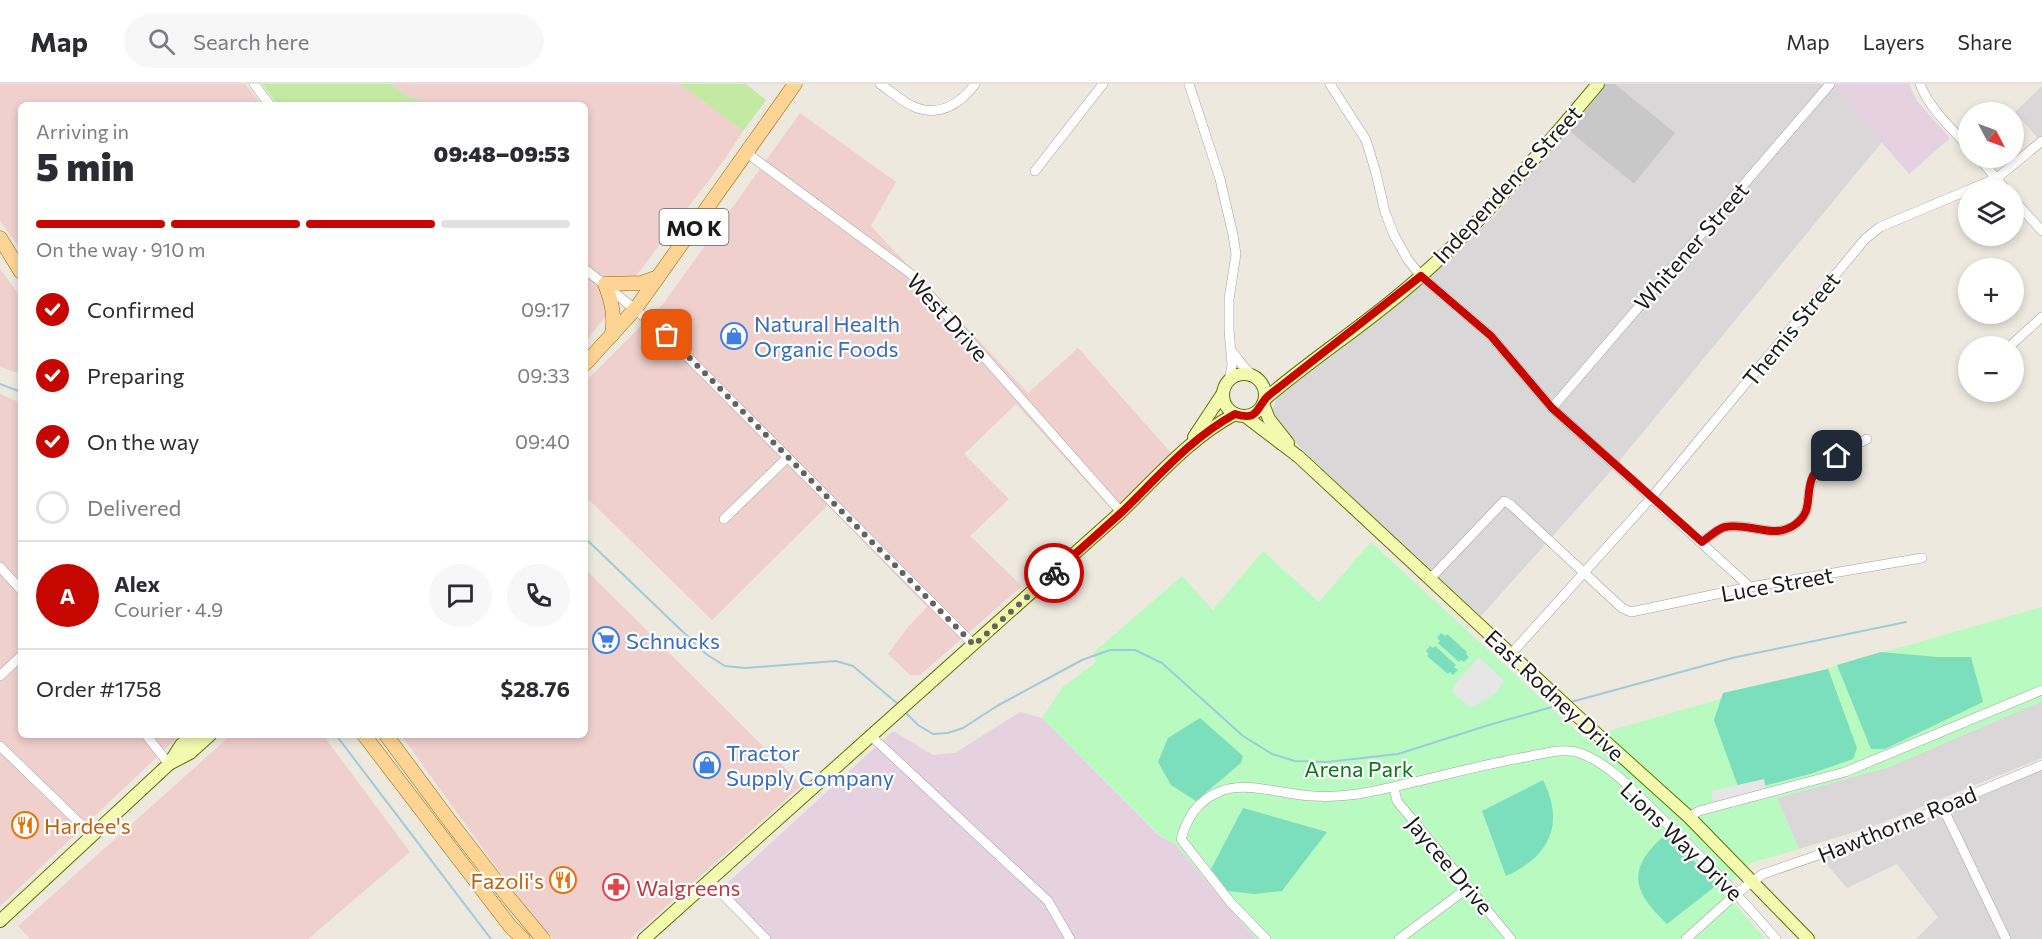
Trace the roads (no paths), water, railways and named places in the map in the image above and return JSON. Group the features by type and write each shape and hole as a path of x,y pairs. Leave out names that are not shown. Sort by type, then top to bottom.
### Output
{"main road":[{"name":"MO K","path":"588,361 636,308 795,84"},
{"path":"0,238 18,267"},
{"path":"0,254 18,268"},
{"path":"612,335 615,320 612,301 605,284 641,283 658,277"},
{"path":"366,738 510,926 523,939"},
{"path":"388,738 448,820 543,939"}],"street":[{"path":"254,84 268,102"},
{"path":"880,84 916,108 933,110 949,108 967,94 975,84"},
{"path":"1035,171 1103,84"},
{"path":"1188,446 1229,381 1232,365 1229,299 1236,254 1220,179 1190,84"},
{"path":"1330,84 1366,140 1385,212 1394,235 1408,260 1421,276 1491,336 1552,408 1750,587"},
{"name":"Independence Street","path":"1264,402 1299,371 1421,276 1481,218 1598,84"},
{"name":"Whitener Street","path":"1552,408 1830,84"},
{"path":"1920,84 1923,92 1944,121 1958,136"},
{"name":"Themis Street","path":"1511,654 1651,498 1865,239 1880,227 1997,178 2042,141"},
{"name":"West Drive","path":"747,153 911,274 1121,512"},
{"path":"1988,168 1997,178"},
{"path":"2024,211 2042,231"},
{"path":"588,270 663,332 974,645"},
{"path":"2021,336 2042,317"},
{"path":"644,939 1121,512 1188,446 1214,426 1240,415 1257,411 1264,402 1262,385 1243,366 1231,349"},
{"name":"Independence Street","path":"1256,379 1276,379 1299,371"},
{"path":"1229,381 1238,375 1245,374 1256,379"},
{"path":"1223,393 1227,408 1240,415"},
{"name":"East Rodney Drive","path":"1264,402 1269,419 1298,456"},
{"name":"East Rodney Drive","path":"1240,415 1298,456 1689,817 1808,939"},
{"path":"1702,542 1724,527 1751,527 1781,531 1793,526 1803,518 1808,508 1812,477 1820,468 1867,439"},
{"path":"724,519 787,458"},
{"path":"1430,579 1504,501 1519,512 1584,574"},
{"name":"Luce Street","path":"1584,574 1622,608 1631,612 1750,587 1922,558"},
{"path":"0,567 18,587"},
{"path":"0,676 18,659"},
{"path":"1689,817 1699,811 1845,772 2042,690"},
{"path":"871,736 1048,901 1070,939"},
{"path":"148,738 169,764"},
{"path":"0,921 169,764 189,738"},
{"path":"169,764 190,753 207,738"},
{"path":"0,746 92,835"},
{"name":"Lions Way Drive","path":"1266,939 1231,903 1181,839 1186,820 1198,805 1218,792 1236,786 1312,796 1343,796 1394,788 1482,765 1560,751 1578,752 1596,760 1632,790 1737,893 1776,939"},
{"name":"Hawthorne Road","path":"1752,880 1763,874 1874,836 2042,765"},
{"name":"Jaycee Drive","path":"1394,788 1397,801 1511,939"},
{"path":"1943,808 2006,939"},
{"path":"709,880 766,939"},
{"path":"1686,939 1752,880"},
{"path":"1399,939 1468,887"}],"waterway":[{"path":"0,384 18,391"},
{"path":"588,541 706,654 725,666 745,668 836,661 853,666 898,704"},
{"path":"1571,702 1732,658 1906,622"},
{"path":"904,711 918,725 933,734 948,733 963,728 997,706 1082,660 1110,650 1135,650 1162,663 1243,736 1272,754 1295,761 1327,762 1398,754 1559,705"},
{"path":"338,738 491,939"}],"place":[{"name":"Natural Health Organic Foods","path":"734,336"},
{"name":"Schnucks","path":"606,640"},
{"name":"Tractor Supply Company","path":"707,765"},
{"name":"Hardee's","path":"25,825"},
{"name":"Fazoli's","path":"563,880"},
{"name":"Walgreens","path":"616,887"}],"park label":[{"name":"Arena Park","path":"1359,768"}]}
